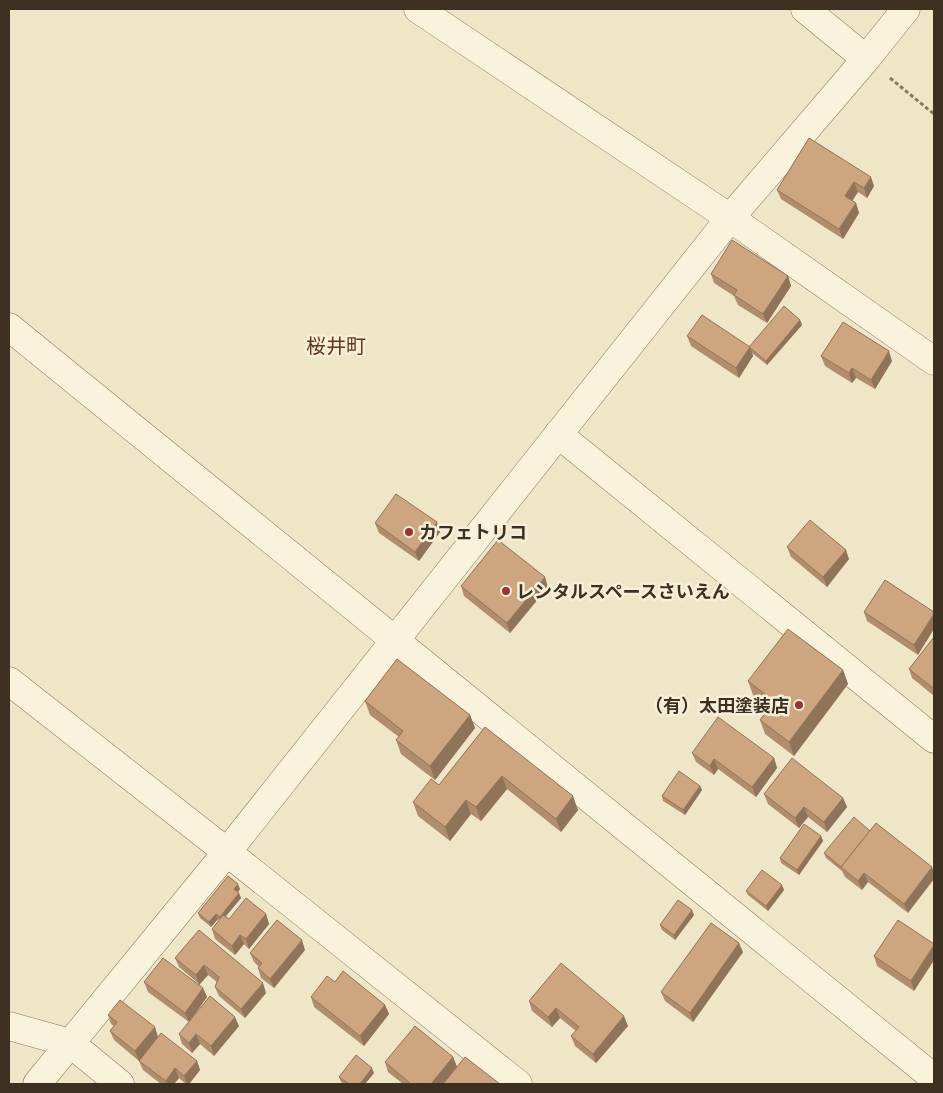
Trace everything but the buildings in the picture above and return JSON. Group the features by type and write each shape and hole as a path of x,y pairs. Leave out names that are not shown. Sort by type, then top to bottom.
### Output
{"street":[{"path":"418,9 730,218 934,361"},
{"path":"805,9 866,59"},
{"path":"37,1084 227,852 730,218 866,59 906,9"},
{"path":"9,327 934,1078"},
{"path":"558,434 934,739"},
{"path":"9,681 518,1084"},
{"path":"9,1026 70,1043 120,1084"}],"path":[{"path":"866,59 934,114"}],"place":[{"name":"カフェトリコ","path":"409,532"},
{"name":"レンタルスペースさいえん","path":"506,591"},
{"name":"（有）太田塗装店","path":"799,705"}],"district":[{"name":"桜井町","path":"336,345"}]}
